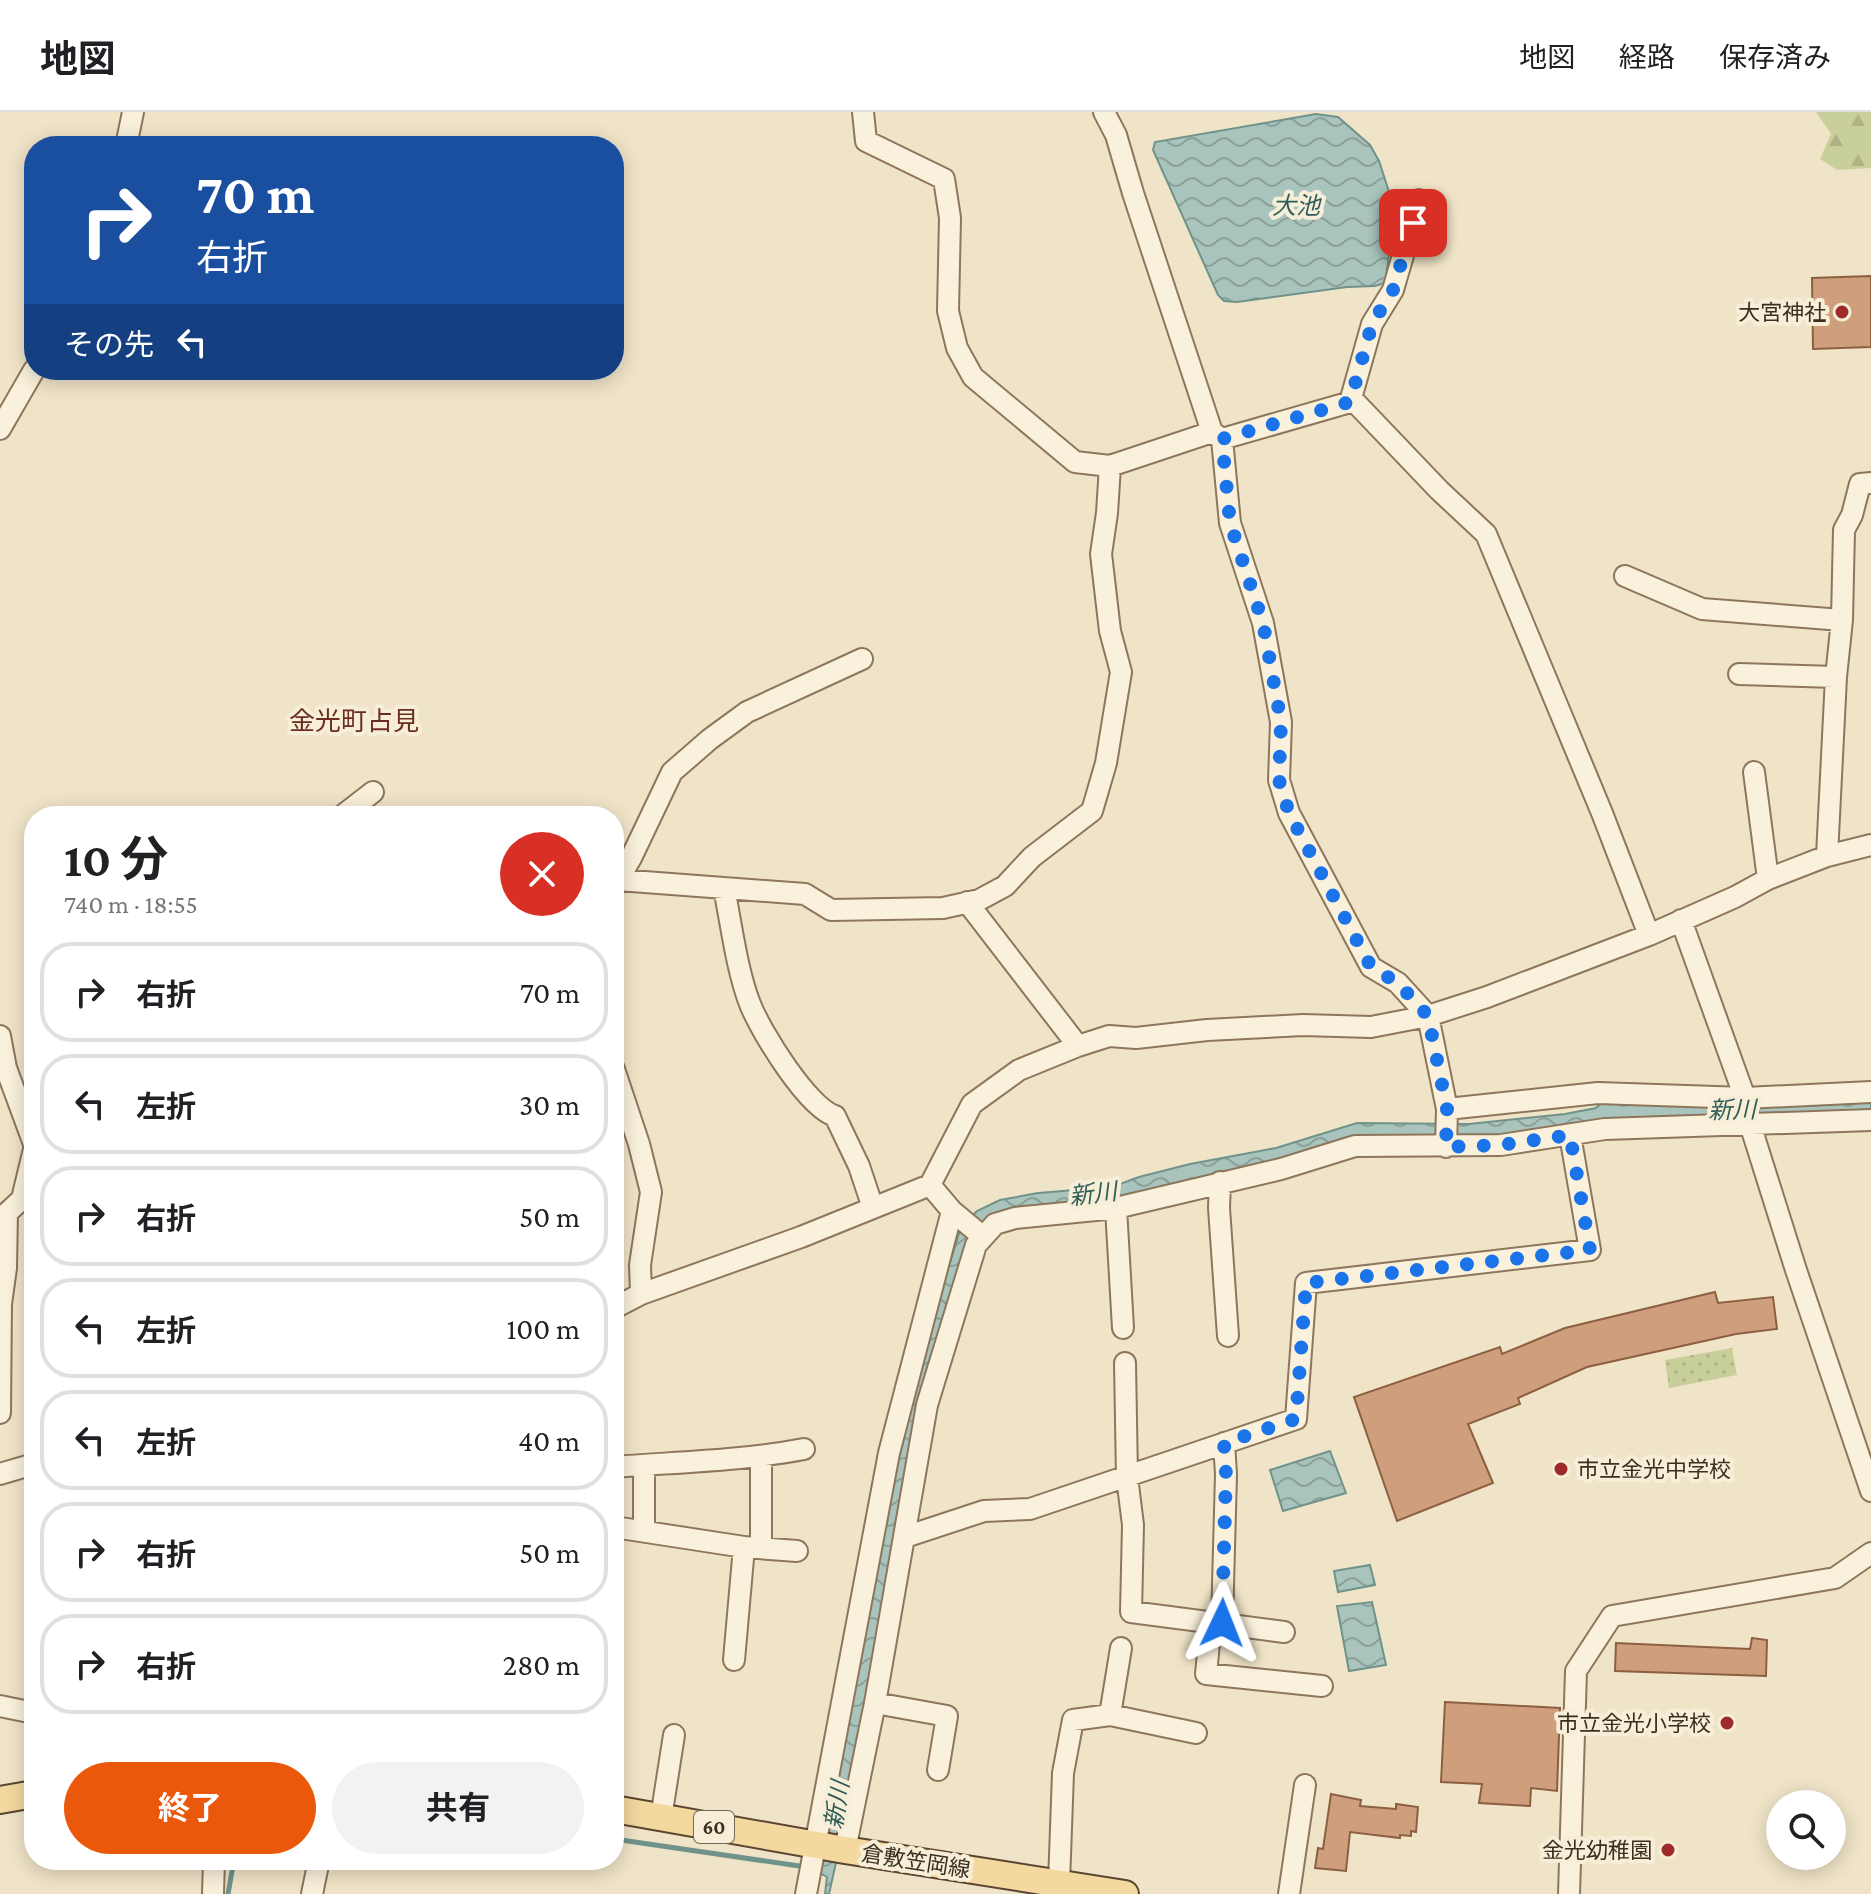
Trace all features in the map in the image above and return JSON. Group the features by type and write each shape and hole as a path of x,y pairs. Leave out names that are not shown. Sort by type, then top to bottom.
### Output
{"main road":[{"path":"0,1800 24,1796"},
{"name":"倉敷笠岡線","path":"624,1811 845,1850 1125,1894"}],"street":[{"path":"128,136 133,112"},
{"path":"863,112 866,141 944,179 950,218 948,311 957,348 973,377 1075,462 1110,466 1354,401 1486,534 1602,813 1649,935"},
{"path":"1104,112 1116,135 1217,436 1230,523 1263,623 1281,722 1279,780 1289,813 1371,967 1398,983 1428,1016 1447,1109 1446,1147"},
{"path":"1350,402 1372,324 1393,290 1419,200"},
{"path":"0,429 28,380"},
{"path":"624,884 805,894 831,910 943,908 979,900 1005,886 1032,857 1092,811 1106,763 1121,672 1110,631 1101,554 1110,466"},
{"path":"1827,856 1842,620 1844,530 1852,515 1860,484 1871,483"},
{"path":"1625,576 1702,609 1842,620"},
{"path":"624,868 672,772 747,712 862,659"},
{"path":"1739,674 1836,677"},
{"path":"1754,772 1768,879"},
{"path":"355,806 373,792"},
{"path":"624,1303 930,1185 972,1104 1019,1070 1078,1046 1109,1036 1136,1038 1207,1030 1303,1025 1371,1027 1428,1016 1487,997 1649,935 1768,879 1827,856 1871,845"},
{"path":"724,888 749,1003 799,1086 825,1113 835,1116 859,1166 873,1208"},
{"path":"967,902 1078,1046"},
{"path":"1681,920 1745,1098 1750,1124 1871,1491"},
{"path":"0,1036 6,1068 24,1119"},
{"path":"1447,1109 1598,1093 1745,1098 1871,1092"},
{"path":"624,1099 651,1192 640,1265 641,1294"},
{"path":"845,1850 875,1703 927,1405 976,1245 995,1224 1015,1218 1116,1208 1281,1169 1355,1146 1501,1145 1605,1129 1871,1120"},
{"path":"905,1537 984,1511 1030,1509 1296,1419 1306,1283 1590,1250 1570,1135"},
{"path":"1220,1182 1228,1336"},
{"path":"930,1185 952,1211 982,1236"},
{"path":"0,1413 1,1304 6,1268 7,1213 22,1199 24,1190"},
{"path":"1116,1208 1123,1328"},
{"path":"806,1894 889,1453 952,1211"},
{"path":"1125,1363 1127,1477 1133,1525 1131,1612 1284,1632"},
{"path":"1224,1443 1226,1474 1216,1623 1206,1674 1322,1686"},
{"path":"624,1466 761,1457 804,1449"},
{"path":"734,1660 753,1547 761,1457"},
{"path":"644,1465 644,1530"},
{"path":"0,1474 24,1467"},
{"path":"624,1528 797,1551"},
{"path":"1569,1894 1576,1671 1612,1616 1835,1578 1871,1553"},
{"path":"1110,1715 1121,1648"},
{"path":"875,1703 947,1716 938,1770"},
{"path":"0,1706 24,1711"},
{"path":"1059,1883 1063,1773 1073,1720 1110,1715 1196,1733"},
{"path":"661,1818 674,1735"},
{"path":"1289,1894 1305,1785"},
{"path":"213,1894 214,1870"},
{"path":"312,1894 317,1870"}],"green space":[{"path":"1816,112 1871,112 1871,168 1837,170 1820,159 1831,134"},
{"path":"1732,1348 1737,1375 1669,1388 1665,1360"}],"water":[{"name":"大池","path":"1316,114 1338,117 1370,145 1379,161 1396,205 1385,283 1237,302 1224,301 1218,295 1153,150 1155,142"},
{"name":"新川","path":"1871,1097 1871,1115 1498,1139 1451,1139 1273,1167 1123,1198 973,1240 829,1894 825,1894 827,1877 818,1872 900,1444 931,1324 960,1230 977,1211 1000,1200 1038,1193 1112,1187 1190,1164 1276,1148 1357,1123 1469,1124 1565,1114 1596,1108 1602,1102"},
{"path":"1330,1451 1346,1493 1283,1511 1270,1470"},
{"path":"1370,1565 1375,1585 1338,1592 1334,1571"},
{"path":"1372,1602 1386,1665 1349,1671 1337,1606"}],"building":[{"name":"大宮神社","path":"1871,276 1871,347 1813,349 1812,278"},
{"path":"1715,1292 1718,1303 1773,1297 1777,1329 1736,1334 1587,1367 1518,1398 1520,1404 1468,1424 1493,1483 1397,1521 1354,1397 1500,1347 1502,1354 1565,1328"},
{"path":"1752,1638 1767,1640 1766,1676 1615,1671 1616,1643 1750,1649"},
{"path":"1445,1702 1560,1708 1557,1791 1531,1788 1530,1806 1479,1803 1482,1784 1441,1782"},
{"path":"1331,1794 1361,1800 1360,1806 1396,1809 1396,1804 1418,1807 1416,1832 1411,1831 1411,1836 1400,1835 1400,1838 1350,1832 1346,1871 1315,1868 1318,1848 1323,1849"}],"waterway":[{"path":"624,1840 806,1867"},
{"path":"228,1894 232,1870"}],"place":[{"name":"大宮神社","path":"1842,312"},
{"name":"市立金光中学校","path":"1561,1469"},
{"name":"市立金光小学校","path":"1727,1723"},
{"name":"金光幼稚園","path":"1668,1850"}],"district":[{"name":"金光町占見","path":"354,721"}],"route":[{"path":"1222,1623 1224,1443 1296,1419 1306,1283 1590,1250 1570,1135 1501,1145 1446,1147 1447,1109 1428,1016 1398,983 1371,967 1289,813 1279,780 1281,722 1263,623 1230,523 1222,439 1350,402 1372,324 1393,290 1413,223"}]}
